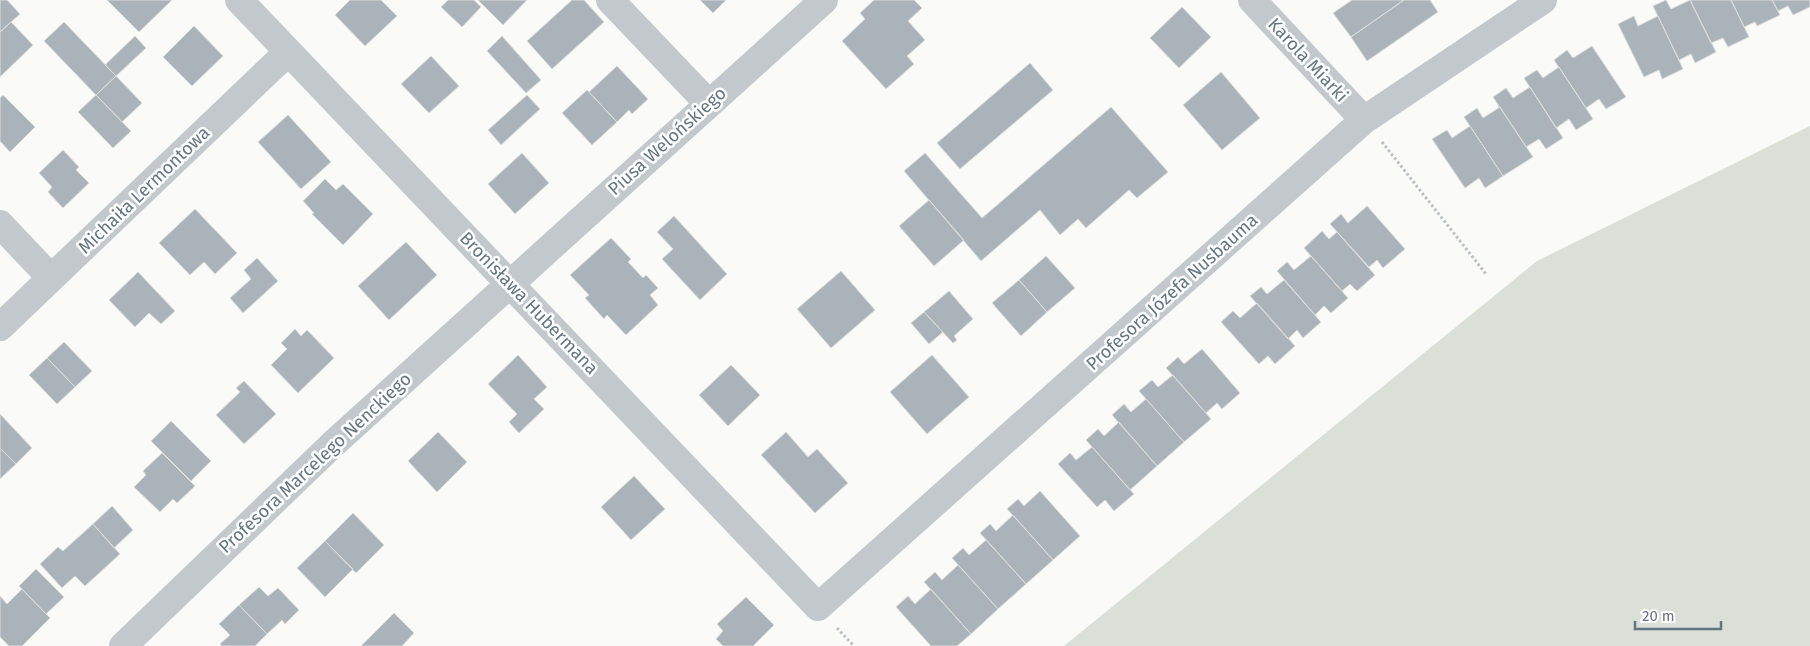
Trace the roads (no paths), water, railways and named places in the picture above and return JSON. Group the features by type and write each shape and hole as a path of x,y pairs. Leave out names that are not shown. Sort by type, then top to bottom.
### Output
{"street":[{"name":"Bronisława Hubermana","path":"239,0 818,607"},
{"path":"610,0 709,104"},
{"name":"Piusa Welońskiego","path":"510,282 824,0"},
{"name":"Karola Miarki","path":"1252,0 1364,120"},
{"name":"Profesora Józefa Nusbauma","path":"818,607 1364,120 1543,0"},
{"name":"Michaiła Lermontowa","path":"0,327 288,52"},
{"path":"0,224 51,278"},
{"name":"Profesora Marcelego Nenckiego","path":"123,646 333,444 510,282"}]}
